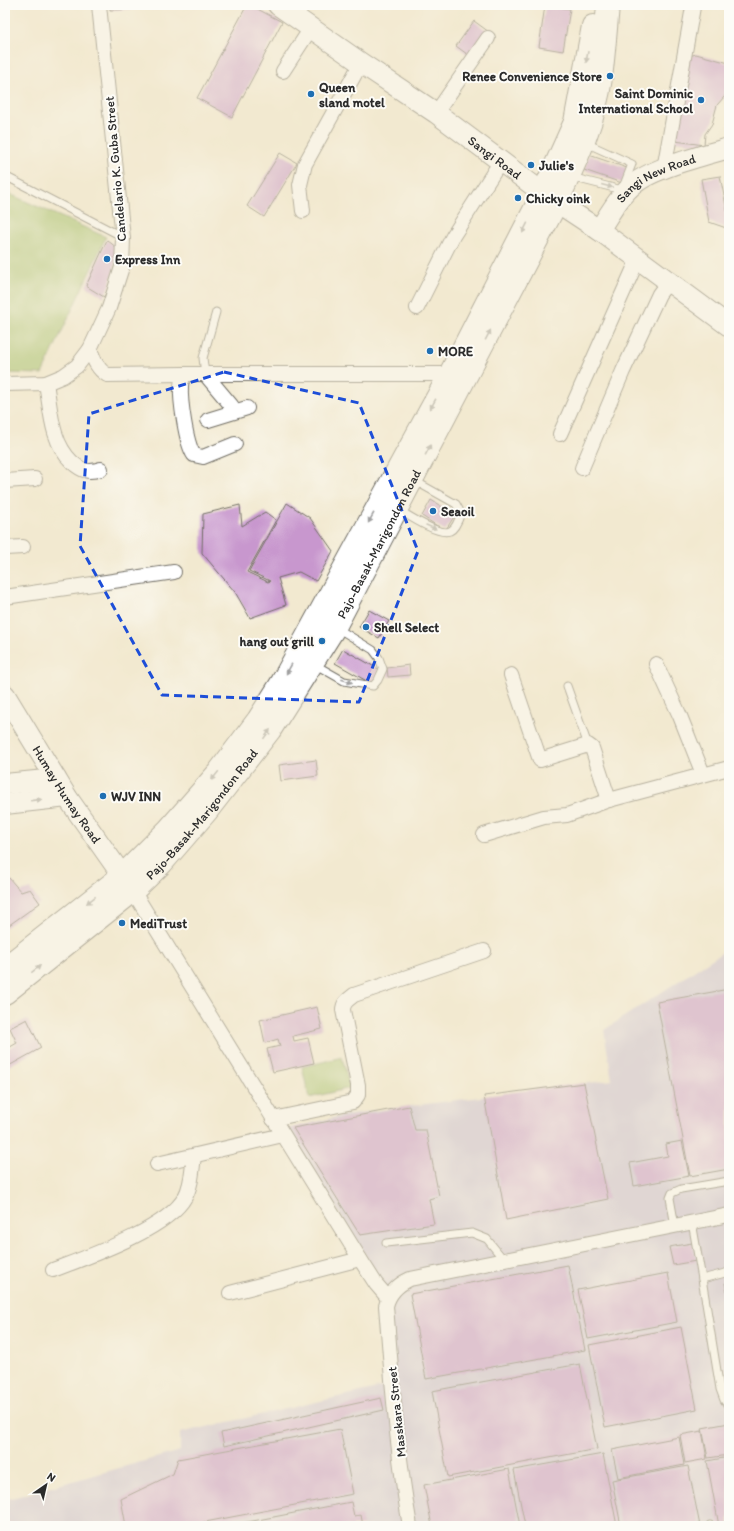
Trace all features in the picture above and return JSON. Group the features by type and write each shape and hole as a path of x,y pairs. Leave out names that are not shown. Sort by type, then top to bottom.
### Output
{"main road":[{"name":"Pajo-Basak-Marigondon Road","path":"5,968 171,853 231,782 270,730 335,627 397,509 550,198 575,122 594,22 593,5"},
{"name":"Pajo-Basak-Marigondon Road","path":"5,993 128,884 169,829 218,773 258,720 296,656 450,374 550,198 569,176 584,142 601,79 608,5"}],"street":[{"name":"Candelario K. Guba Street","path":"5,384 46,383 63,376 76,366 90,349 109,308 122,267 123,238 99,5"},
{"name":"Sangi Road","path":"278,5 436,113 550,198 599,230 729,326"},
{"path":"664,169 693,7"},
{"path":"283,71 312,28"},
{"path":"436,113 488,38"},
{"path":"302,211 300,185 305,164 361,63"},
{"name":"Sangi New Road","path":"599,230 637,171 664,169 728,147"},
{"path":"418,308 453,236 501,161"},
{"path":"560,434 638,259"},
{"path":"582,468 623,372 659,294 669,281"},
{"path":"90,349 96,365 101,372 107,376 184,374 450,374"},
{"path":"184,374 181,384 181,395 188,444 194,455 203,457 235,444"},
{"path":"205,374 231,405 241,410 208,420"},
{"path":"46,383 55,435 61,450 78,468 88,472 100,469"},
{"path":"5,481 35,479"},
{"path":"5,548 23,547"},
{"path":"5,597 174,572"},
{"path":"656,664 680,716 703,774"},
{"path":"511,676 540,760 588,745 592,748 610,800"},
{"name":"Humay Humay Road","path":"5,695 67,797 128,884"},
{"path":"484,836 544,817 567,815 610,800 729,768"},
{"path":"5,784 56,779"},
{"path":"5,804 67,797"},
{"path":"128,884 360,1259 376,1284 388,1298 396,1288 403,1282 410,1279 729,1215"},
{"path":"273,1119 353,1102 358,1095 358,1084 343,1010 343,1006 346,1001 354,995 484,951"},
{"path":"157,1164 283,1135"},
{"path":"53,1270 141,1233 172,1214 185,1198 190,1185 194,1156"},
{"path":"230,1292 360,1259"},
{"name":"Masskara Street","path":"388,1298 386,1306 394,1405 404,1491 410,1526"}],"lane":[{"path":"584,142 637,171"},
{"path":"5,176 123,238"},
{"path":"569,176 625,190"},
{"path":"205,374 203,358 216,312"},
{"path":"397,509 432,529 447,532 452,530 459,519 461,513 456,504 412,479"},
{"path":"312,663 344,681 373,686 378,680 383,669 379,658 373,650 335,627"},
{"path":"567,686 588,745"},
{"path":"675,1226 670,1198 672,1193 681,1189 729,1181"},
{"path":"692,1222 720,1389 724,1400 729,1407"},
{"path":"386,1243 472,1233 487,1239 504,1260"},
{"path":"702,1279 729,1272"}],"highlighted area":[{"path":"224,372 359,403 418,551 359,702 162,695 80,546 89,414"}],"shaded area":[{"path":"729,948 729,1526 5,1526 5,1500 180,1451 180,1433 382,1387 388,1291 286,1129 349,1114 612,1080 604,1030"}],"green space":[{"path":"5,192 106,237 42,374 5,373"},
{"path":"342,1057 350,1088 309,1098 302,1067"}],"building":[{"path":"110,5 138,5 138,9 110,10"},
{"path":"247,5 250,5 282,22 232,117 197,98"},
{"path":"545,5 570,9 563,51 539,47"},
{"path":"474,21 489,32 471,57 456,46"},
{"name":"Saint Dominic International School","path":"696,54 729,63 729,82 725,96 717,105 712,124 705,134 704,145 675,141 686,57"},
{"path":"280,153 297,163 264,217 247,206"},
{"path":"589,155 627,168 622,183 584,170"},
{"path":"720,176 727,211 729,211 729,229 709,222 701,179"},
{"name":"Express Inn","path":"107,240 117,248 114,270 104,297 86,286"},
{"path":"431,500 455,515 445,531 422,516"},
{"path":"287,503 310,518 333,551 316,581 299,572 278,578 286,605 250,618 235,592 202,553 203,514 240,505 242,526 265,512 276,520 247,572 268,582 270,581 249,571"},
{"path":"369,610 389,621 379,638 359,627"},
{"path":"343,649 380,670 372,684 335,663"},
{"path":"409,665 410,675 388,677 387,668"},
{"path":"316,760 318,776 281,781 279,765"},
{"path":"9,878 21,892 30,889 40,903 5,928 5,879"},
{"path":"729,989 729,1169 690,1176 657,1002"},
{"path":"317,1007 322,1029 293,1036 294,1041 308,1038 314,1063 273,1072 267,1049 280,1046 278,1039 265,1043 260,1020"},
{"path":"27,1019 41,1048 5,1068 5,1050 17,1043 10,1028"},
{"path":"584,1083 608,1199 506,1220 484,1096"},
{"path":"409,1106 415,1130 426,1130 439,1196 429,1199 434,1224 360,1235 293,1128"},
{"path":"682,1141 689,1176 634,1186 630,1163 668,1156 666,1144"},
{"path":"692,1243 696,1261 673,1265 669,1247"},
{"path":"568,1265 585,1350 426,1379 410,1294"},
{"path":"668,1273 677,1322 588,1339 578,1290"},
{"path":"725,1283 729,1283 729,1298 728,1298"},
{"path":"681,1327 697,1409 605,1427 589,1345"},
{"path":"580,1364 597,1449 448,1477 432,1391"},
{"path":"381,1398 384,1410 224,1446 221,1433"},
{"path":"729,1423 729,1455 708,1458 702,1428"},
{"path":"340,1429 353,1494 184,1526 126,1526 121,1499 173,1474 178,1459"},
{"path":"702,1431 707,1459 685,1463 680,1435"},
{"path":"679,1437 684,1465 618,1478 612,1450"},
{"path":"603,1454 617,1526 525,1526 514,1470"},
{"path":"729,1457 729,1525 719,1526 707,1461"},
{"path":"688,1466 700,1526 621,1526 612,1480"},
{"path":"509,1469 520,1526 432,1526 424,1485"},
{"path":"351,1502 354,1516 361,1515 363,1526 227,1526"}],"place":[{"name":"Renee Convenience Store","path":"610,76"},
{"name":"Queen sland motel","path":"311,94"},
{"name":"Saint Dominic International School","path":"701,100"},
{"name":"Julie's","path":"531,165"},
{"name":"Chicky oink","path":"518,198"},
{"name":"Express Inn","path":"107,259"},
{"name":"MORE","path":"430,351"},
{"name":"Seaoil","path":"433,511"},
{"name":"Shell Select","path":"366,627"},
{"name":"hang out grill","path":"322,641"},
{"name":"WJV INN","path":"103,796"},
{"name":"MediTrust","path":"122,923"}]}
